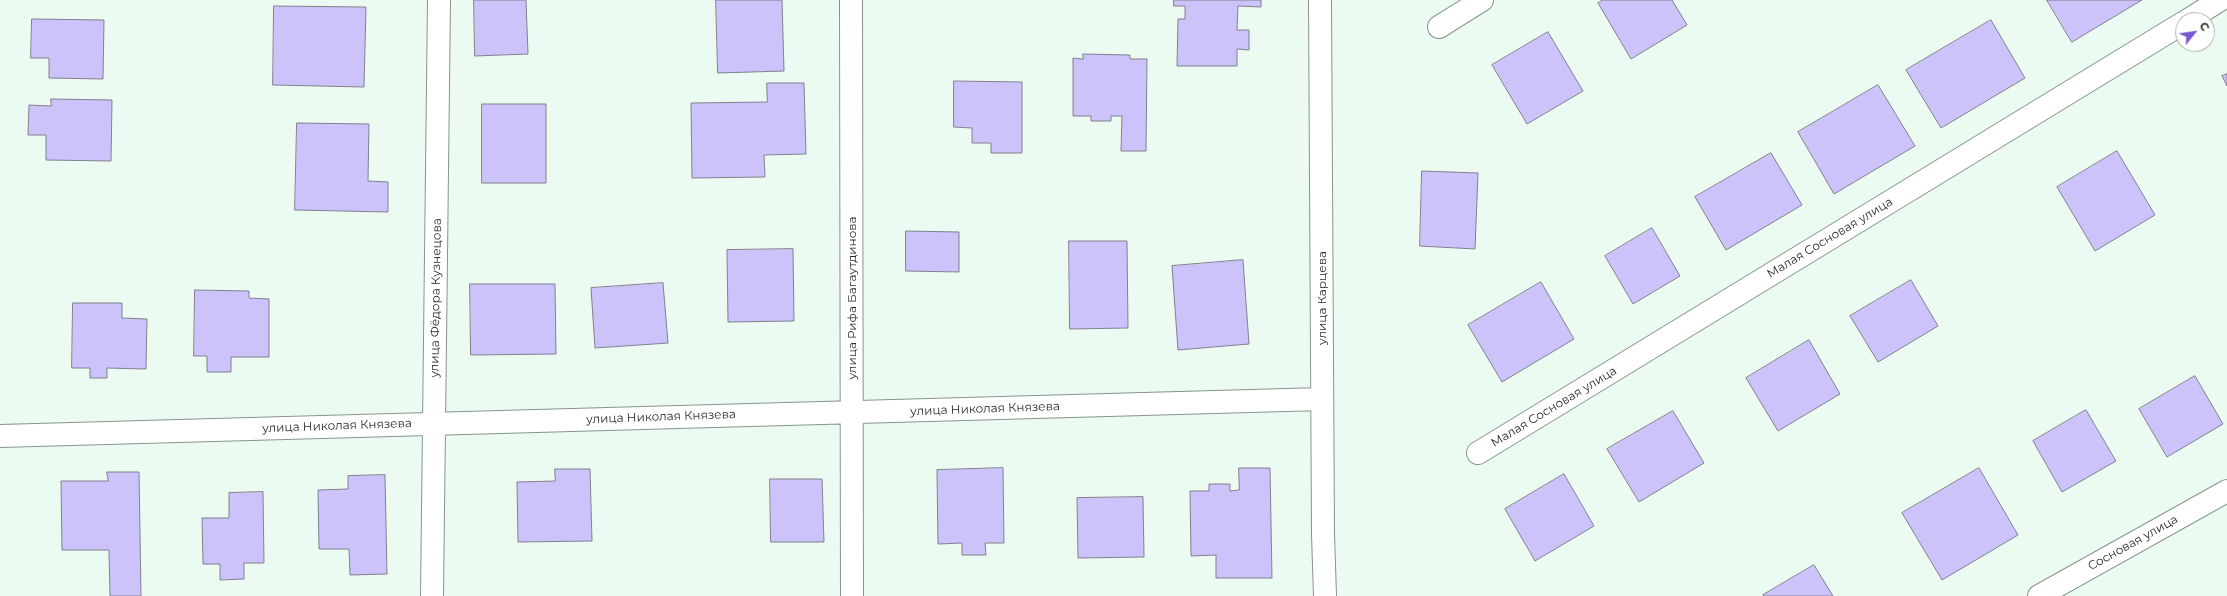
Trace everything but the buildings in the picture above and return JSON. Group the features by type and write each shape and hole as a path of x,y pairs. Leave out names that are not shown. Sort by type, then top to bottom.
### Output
{"street":[{"name":"улица Фёдора Кузнецова","path":"432,596 439,0"},
{"name":"улица Рифа Багаутдинова","path":"851,0 852,596"},
{"name":"улица Карцева","path":"1320,0 1322,399 1325,596"},
{"path":"1439,27 1482,0"},
{"path":"2201,12 2220,0"},
{"name":"Малая Сосновая улица","path":"1478,453 2175,28"},
{"name":"улица Николая Князева","path":"0,436 1322,399"},
{"name":"Сосновая улица","path":"2039,596 2227,491"}]}
